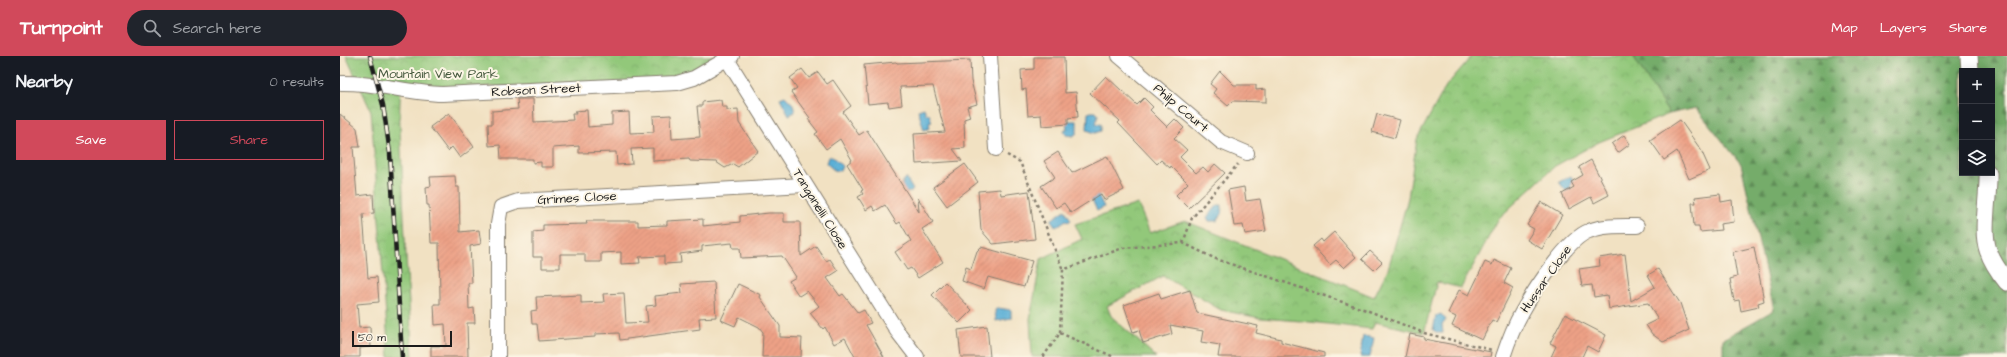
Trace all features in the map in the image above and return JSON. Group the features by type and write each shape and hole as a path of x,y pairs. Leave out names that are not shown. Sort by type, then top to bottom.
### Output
{"street":[{"path":"990,56 996,149"},
{"name":"Philp Court","path":"1119,56 1221,142 1247,153"},
{"path":"1969,56 1970,68"},
{"name":"Robson Street","path":"340,83 378,84 419,93 442,94 677,82 694,78 708,71 728,57"},
{"name":"Tanganelli Close","path":"728,57 804,185 897,331 917,357"},
{"path":"1988,176 1986,229 1987,249 1997,269 2007,282"},
{"name":"Grimes Close","path":"498,357 498,224 501,207 518,201 804,185"},
{"name":"Hussar Close","path":"1504,355 1522,311 1561,254 1573,241 1587,231 1605,227 1637,226"}],"path":[{"path":"996,149 1020,162 1063,270 1060,333 1043,357"},
{"path":"1183,243 1192,218 1247,153"},
{"path":"1063,270 1123,248 1183,243 1216,259 1370,311 1424,333 1504,355"},
{"path":"1060,333 1114,357"}],"green space":[{"name":"Mountain View Park","path":"346,56 725,56 678,82 401,89 400,118 404,215 413,357 389,357 371,111"},
{"path":"1472,56 1633,56 1669,114 1599,142 1555,166 1499,218 1461,288 1437,282 1424,333 1375,322 1372,329 1260,318 1221,310 1163,276 1107,306 1111,316 1156,357 1032,357 1030,319 1041,259 1082,239 1075,224 1138,204 1150,233 1185,221 1374,297 1388,269 1408,198 1417,139 1446,86"},
{"path":"1633,56 2007,56 2007,357 1723,357 1723,339 1774,310 1741,164 1696,108 1669,114"}],"water":[{"path":"785,96 793,104 795,112 789,115 780,98"},
{"path":"924,108 926,114 929,114 932,122 929,123 930,128 924,130 918,110"},
{"path":"1096,112 1098,115 1096,124 1101,124 1101,131 1095,133 1087,130 1088,113"},
{"path":"1066,121 1077,121 1077,133 1073,136 1066,135 1064,131 1067,129"},
{"path":"832,156 842,166 840,171 834,170 826,163 828,157"},
{"path":"1571,176 1574,182 1570,186 1571,188 1566,191 1559,182"},
{"path":"906,178 913,190 905,194 902,186"},
{"path":"1097,193 1104,207 1097,211 1091,197"},
{"path":"1218,205 1222,205 1222,214 1217,221 1209,221 1207,217"},
{"path":"1065,210 1071,220 1068,222 1066,220 1056,227 1051,220"},
{"path":"998,308 1011,310 1011,318 996,321 995,310"},
{"path":"1441,314 1446,320 1442,325 1443,333 1438,333 1433,330 1436,316"},
{"path":"1363,336 1374,338 1370,357 1360,357"}],"building":[{"path":"1034,57 1064,57 1065,93 1076,92 1078,117 1068,118 1068,124 1042,126 1041,115 1028,116 1026,89 1022,90 1021,70 1034,69"},
{"path":"970,60 971,81 977,104 967,107 970,117 964,119 965,148 953,149 962,161 916,164 914,134 945,132 933,86 900,87 902,105 889,107 888,102 868,104 864,65 896,62"},
{"path":"802,69 809,78 818,72 827,84 833,80 851,106 843,112 859,135 867,130 919,212 918,198 933,222 922,229 943,262 918,278 911,268 907,270 895,252 911,241 900,222 897,224 885,205 875,211 872,206 866,210 858,197 863,194 861,191 863,190 847,164 852,160 840,139 826,149 815,134 818,132 808,119 810,118 791,92 797,88 790,78"},
{"path":"1220,71 1234,85 1256,85 1256,90 1266,89 1266,102 1233,101 1228,106 1213,93 1216,89 1210,84"},
{"path":"1106,76 1137,105 1144,98 1153,107 1150,110 1167,127 1175,119 1184,128 1174,138 1187,150 1180,157 1196,173 1203,167 1208,172 1215,164 1225,173 1189,208 1176,195 1188,183 1171,166 1170,168 1161,160 1157,164 1118,123 1120,121 1090,93"},
{"path":"517,99 533,99 534,122 573,120 572,114 576,114 575,111 587,110 588,127 612,125 612,113 629,112 630,133 654,132 653,116 671,115 672,139 700,137 697,106 702,106 702,102 721,100 722,107 727,107 727,110 738,109 739,123 758,151 738,167 733,164 725,168 716,162 690,161 689,159 653,161 653,148 631,149 632,164 617,165 616,152 579,153 579,146 553,148 553,167 541,167 541,162 533,163 533,159 501,159 500,145 489,146 488,124 492,124 492,111 518,109"},
{"path":"449,113 474,147 460,158 452,147 448,151 430,127"},
{"path":"340,114 357,128 360,147 353,147 357,196 373,194 374,213 363,214 368,278 377,277 379,302 357,304 359,328 370,327 371,347 360,348 360,357 340,357"},
{"path":"1377,114 1400,120 1395,138 1372,132"},
{"path":"1680,120 1701,150 1710,170 1689,179 1677,151 1664,160 1650,140"},
{"path":"1624,135 1630,144 1618,153 1612,144"},
{"path":"1058,152 1072,173 1107,156 1124,190 1104,200 1101,194 1071,213 1064,203 1056,208 1041,186 1055,177 1044,161"},
{"path":"1591,160 1609,195 1594,203 1591,197 1569,209 1562,194 1574,187 1571,182 1583,175 1579,167"},
{"path":"965,164 978,182 947,206 933,187"},
{"path":"455,176 456,187 459,187 460,232 479,230 481,244 470,246 472,283 468,283 469,309 474,308 475,323 467,323 468,357 431,357 431,346 446,346 445,324 435,325 434,304 440,304 439,243 431,243 429,205 427,205 426,187 431,186 430,177"},
{"path":"1244,187 1246,201 1260,199 1266,231 1245,234 1243,225 1234,226 1228,190"},
{"path":"1000,189 1001,195 1029,191 1035,239 993,244 981,230 978,191"},
{"path":"1720,194 1721,202 1732,200 1734,222 1720,224 1721,230 1700,232 1699,226 1694,226 1692,203 1696,203 1695,197"},
{"path":"1541,202 1562,215 1542,249 1527,240 1534,229 1527,225"},
{"path":"784,213 784,222 800,222 801,256 816,246 826,261 830,259 838,271 827,278 840,296 843,294 858,313 864,310 871,323 866,325 884,357 855,357 845,338 834,344 825,327 823,329 810,313 819,306 807,291 799,296 789,281 796,277 782,256 741,258 740,248 733,248 732,243 702,246 702,251 680,254 681,263 664,264 664,256 639,257 640,263 621,264 621,252 601,253 601,262 585,262 585,254 560,254 560,268 542,268 542,257 533,257 533,232 543,231 543,225 587,224 586,221 638,221 638,226 667,225 667,221 703,219 703,226 740,222 740,216"},
{"path":"1334,232 1356,257 1344,268 1336,260 1330,265 1313,246 1321,239 1323,242"},
{"path":"981,247 1032,261 1024,287 988,277 984,289 962,281 966,267 971,269 977,251"},
{"path":"1754,247 1764,301 1758,303 1759,307 1741,311 1739,300 1734,301 1730,279 1737,277 1733,252"},
{"path":"1370,251 1382,262 1374,270 1362,259"},
{"path":"1625,254 1631,301 1655,287 1648,275 1658,269 1680,303 1689,330 1663,342 1652,334 1646,325 1658,319 1648,303 1609,309 1607,295 1594,297 1592,285 1582,286 1579,269 1600,266 1599,258"},
{"path":"1494,260 1511,268 1504,283 1513,288 1496,322 1492,320 1482,340 1452,326 1456,317 1448,313 1459,290 1469,295 1485,262 1492,265"},
{"path":"714,282 716,317 699,318 700,329 620,340 619,333 595,334 595,337 539,341 537,324 532,324 531,311 537,310 536,297 581,295 581,303 604,302 603,294 624,293 626,323 648,322 646,306 656,305 655,296 682,293 681,284"},
{"path":"945,282 972,310 959,323 932,295"},
{"path":"738,284 761,295 760,297 780,326 780,337 802,338 801,357 762,357 763,332 759,327 739,317 735,326 721,320"},
{"path":"1190,290 1197,313 1258,326 1256,333 1281,339 1281,342 1324,353 1324,357 1218,357 1220,345 1201,342 1203,331 1170,325 1172,334 1143,343 1139,330 1133,332 1124,305 1159,293 1161,299"},
{"path":"1565,314 1606,335 1598,352 1587,346 1582,357 1551,357 1556,346 1550,343"},
{"path":"987,326 990,357 961,357 958,330"},
{"path":"1410,334 1424,337 1424,339 1491,352 1490,357 1405,357"}],"railway":[{"path":"370,56 383,105 390,153 402,357"}]}
